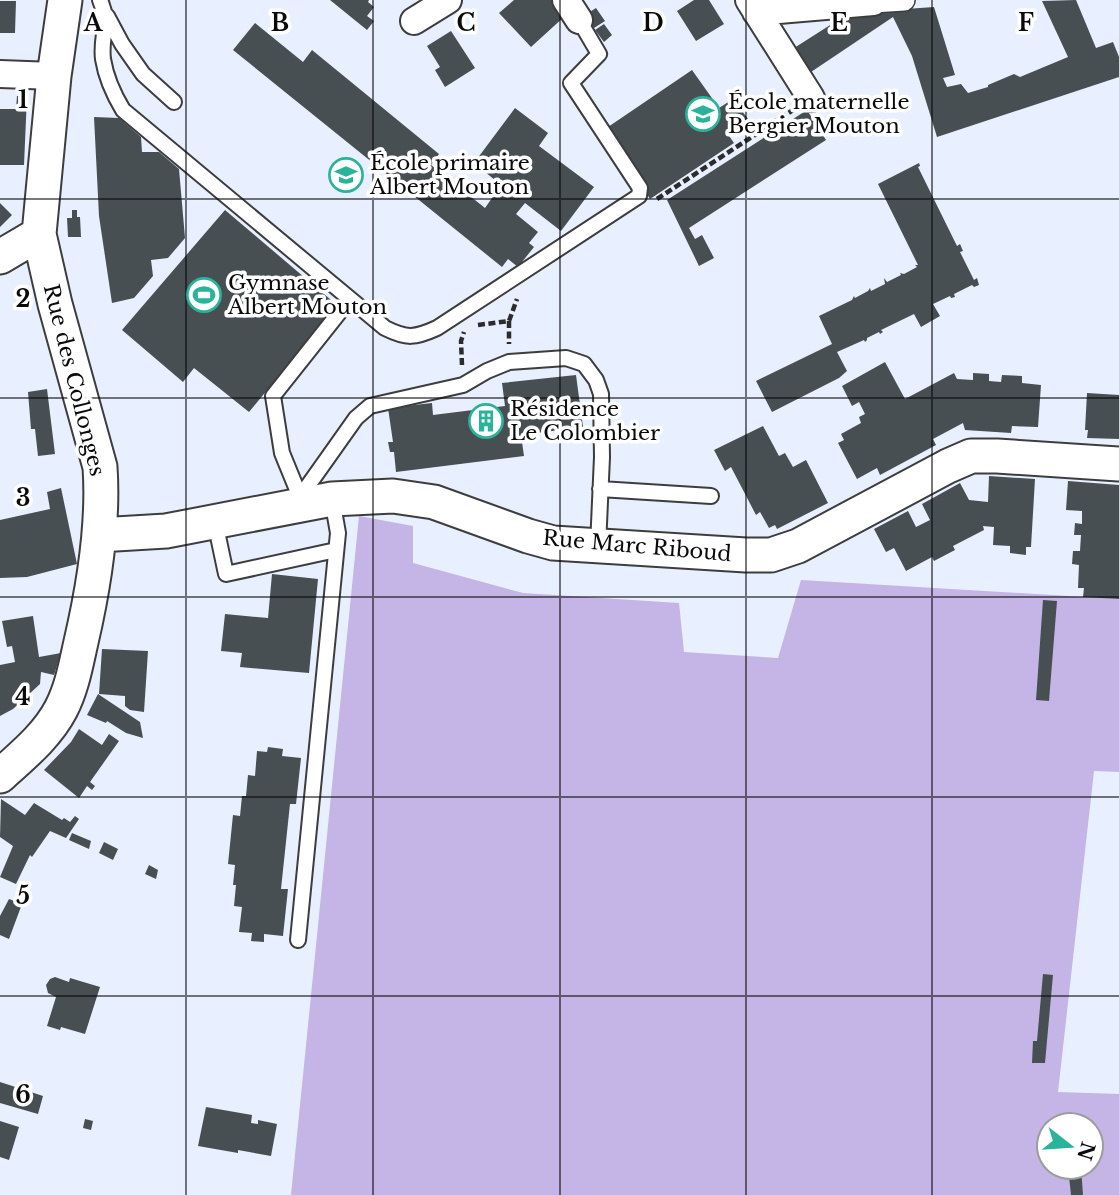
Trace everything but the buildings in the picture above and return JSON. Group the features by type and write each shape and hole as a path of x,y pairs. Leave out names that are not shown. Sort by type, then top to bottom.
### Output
{"street":[{"name":"Rue des Collonges","path":"0,776 40,738 61,708 74,675 99,535 102,490 100,467 55,304 39,234 54,75 65,0"},
{"path":"414,22 448,0"},
{"path":"752,6 904,0"},
{"path":"752,6 811,98"},
{"path":"0,74 54,75"},
{"path":"0,257 39,234"},
{"name":"Rue Marc Riboud","path":"99,535 166,531 311,500 393,496 434,502 538,540 598,546 771,555 797,546 947,466 971,456 1119,464"}],"lane":[{"path":"103,7 122,44 143,74 174,102"},
{"path":"103,7 103,58 112,92 123,110 385,328 401,336 419,336 468,309 639,196 640,188 571,83 599,54 572,10"},
{"path":"298,940 338,533 311,500 282,453 273,396 350,299"},
{"path":"311,500 356,418 370,406 463,385 487,370 509,362 566,358 584,364 596,380 601,394 602,457 598,546"},
{"path":"600,489 711,496"},
{"path":"215,522 226,574 336,550"}],"shaded area":[{"path":"359,516 413,526 413,563 523,593 679,603 684,652 778,658 801,580 1119,599 1119,772 1094,771 1058,1092 1119,1094 1119,1195 291,1195"}],"place":[{"name":"École maternelle Bergier Mouton","path":"703,114"},
{"name":"École primaire Albert Mouton","path":"346,175"},
{"name":"Gymnase Albert Mouton","path":"204,295"},
{"name":"Résidence Le Colombier","path":"486,421"}]}
